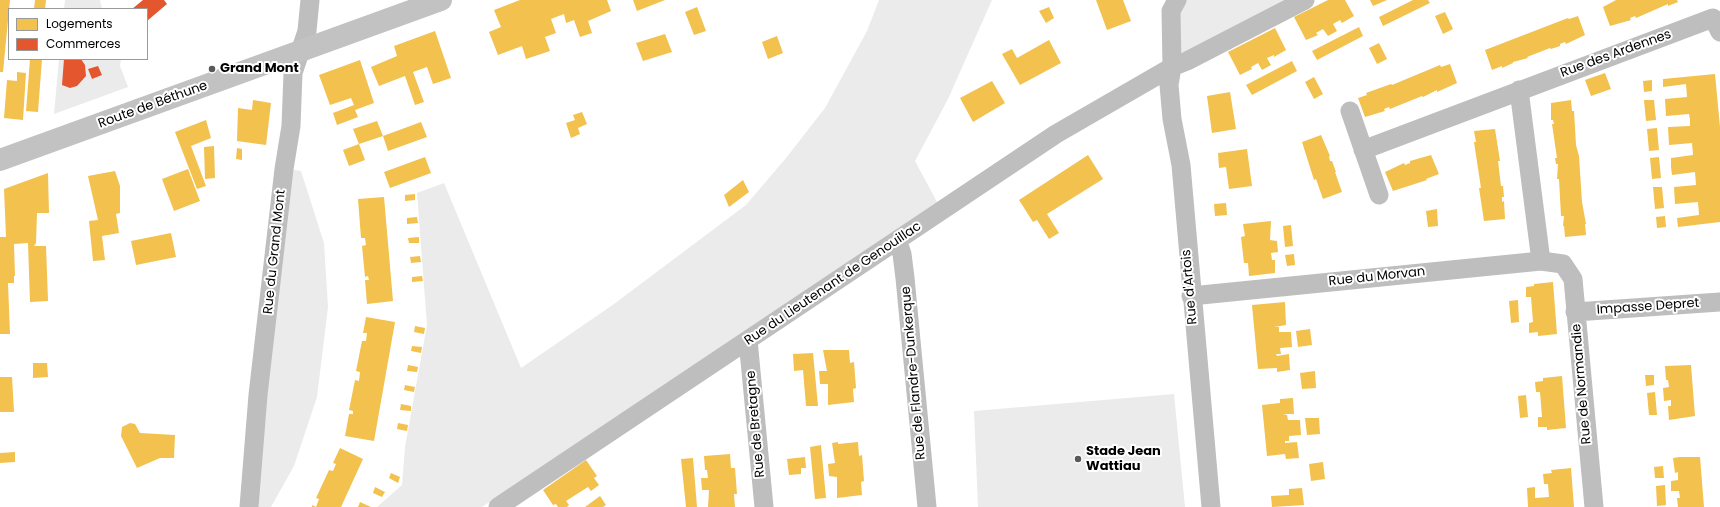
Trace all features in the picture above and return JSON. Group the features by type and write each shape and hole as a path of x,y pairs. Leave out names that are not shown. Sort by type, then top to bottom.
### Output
{"main road":[{"name":"Route de Béthune","path":"0,160 441,0"}],"street":[{"name":"Rue du Grand Mont","path":"249,507 260,380 291,126 293,73 307,31 310,0"},
{"path":"1172,67 1171,11 1177,0"},
{"name":"Rue du Lieutenant de Genouillac","path":"498,507 1056,134 1172,67 1187,61 1304,0"},
{"name":"Rue des Ardennes","path":"1363,150 1519,90 1716,25"},
{"name":"Rue d'Artois","path":"1172,67 1169,85 1172,118 1180,165 1211,507"},
{"path":"1519,90 1541,261"},
{"path":"1350,111 1379,195"},
{"name":"Rue de Flandre-Dunkerque","path":"896,240 902,254 905,278 927,507"},
{"name":"Rue du Morvan","path":"1191,296 1541,261 1563,264"},
{"name":"Rue de Normandie","path":"1563,264 1573,279 1594,507"},
{"name":"Impasse Depret","path":"1575,312 1720,302"},
{"name":"Rue de Bretagne","path":"748,340 764,507"}],"shaded area":[{"path":"65,0 100,0 102,8 64,8"},
{"path":"879,0 992,0 948,99 915,161 937,202 482,507 377,507 402,485 405,447 427,325 417,193 444,183 521,368 614,304 746,205 786,158 825,108 867,31"},
{"path":"1181,0 1305,0 1187,61 1172,47"},
{"path":"59,60 121,60 120,66 128,87 54,114"},
{"path":"288,169 301,171 324,243 328,307 317,397 294,466 271,507 254,507"},
{"name":"Stade Jean Wattiau","path":"1174,394 1185,507 978,507 974,411"}],"building: Logements":[{"path":"0,0 10,0 8,8 3,72 0,72"},
{"path":"35,0 46,0 45,8 34,8"},
{"path":"520,0 607,0 611,11 588,21 592,33 580,37 574,20 566,23 564,14 551,19 556,33 545,37 550,51 526,59 522,46 498,55 489,32 501,27 494,10"},
{"path":"633,0 665,0 637,11"},
{"path":"1096,0 1123,0 1131,21 1107,30"},
{"path":"1328,0 1345,0 1354,16 1342,23 1340,20 1333,24 1337,31 1328,36 1323,29 1316,33 1318,35 1306,40 1294,17"},
{"path":"1370,0 1387,0 1373,6"},
{"path":"1413,0 1428,0 1430,3 1383,26 1379,17"},
{"path":"1616,0 1677,0 1678,2 1668,6 1668,4 1636,18 1635,16 1630,18 1631,20 1610,26 1603,7"},
{"path":"697,7 706,31 694,35 685,12"},
{"path":"1049,7 1054,18 1046,23 1039,11"},
{"path":"1445,12 1453,29 1443,34 1435,16"},
{"path":"1578,16 1585,35 1566,44 1565,42 1560,44 1560,46 1550,48 1527,57 1528,58 1513,62 1502,68 1502,66 1492,70 1485,50 1568,18"},
{"path":"1359,27 1363,36 1317,60 1312,51"},
{"path":"1275,28 1286,50 1274,57 1274,55 1267,58 1271,65 1262,70 1258,63 1251,67 1252,69 1240,75 1228,52"},
{"path":"435,31 451,78 433,84 427,67 413,72 424,102 415,105 405,76 379,86 371,67 397,56 394,46"},
{"path":"665,34 672,52 643,61 636,43"},
{"path":"777,36 783,53 768,59 762,42"},
{"path":"1049,40 1061,63 1020,85 1002,54 1012,49 1017,58"},
{"path":"1379,43 1387,59 1377,64 1369,48"},
{"path":"30,60 42,60 38,112 26,111"},
{"path":"360,60 374,103 355,110 358,117 337,125 333,113 354,105 351,98 330,105 319,75"},
{"path":"1292,61 1297,71 1252,95 1246,85"},
{"path":"1450,64 1457,83 1437,92 1437,90 1423,97 1422,96 1390,109 1389,107 1384,109 1385,111 1365,117 1358,98 1367,95 1366,93 1391,84 1392,85 1440,65 1441,67"},
{"path":"17,72 26,73 23,120 4,118 7,80 17,81"},
{"path":"1605,73 1611,89 1591,96 1585,80"},
{"path":"1715,74 1720,127 1720,222 1678,227 1677,218 1699,215 1698,202 1675,204 1674,187 1696,185 1695,172 1672,175 1671,158 1693,155 1692,143 1669,145 1668,127 1690,126 1690,120 1689,114 1666,116 1665,99 1687,97 1686,84 1663,87 1663,79"},
{"path":"1314,77 1323,94 1314,99 1305,82"},
{"path":"1652,80 1652,91 1644,92 1643,81"},
{"path":"992,81 1005,103 973,122 960,98"},
{"path":"1230,92 1236,129 1212,133 1207,96"},
{"path":"253,100 271,103 266,145 237,141 238,108 252,110"},
{"path":"1571,100 1572,111 1574,111 1576,145 1579,156 1586,235 1565,237 1563,226 1564,216 1561,216 1559,179 1557,179 1558,164 1556,164 1555,158 1557,158 1552,124 1554,124 1553,120 1551,120 1551,103"},
{"path":"1644,100 1654,100 1656,120 1646,121"},
{"path":"582,112 587,124 578,128 580,134 571,138 566,123 575,120 573,115"},
{"path":"206,120 211,138 191,146 206,186 197,189 175,132"},
{"path":"377,121 383,136 359,144 353,129"},
{"path":"421,122 427,137 388,151 383,136"},
{"path":"1657,128 1659,150 1649,151 1647,129"},
{"path":"1495,129 1500,161 1498,161 1501,186 1503,186 1504,197 1502,197 1502,202 1504,201 1505,219 1484,221 1479,188 1481,188 1474,142 1476,142 1474,131"},
{"path":"1321,135 1330,156 1330,161 1332,161 1342,192 1323,199 1316,179 1314,180 1302,142"},
{"path":"359,144 365,160 349,166 343,150"},
{"path":"214,146 215,178 205,179 204,147"},
{"path":"237,148 242,149 242,160 236,159"},
{"path":"1247,149 1252,186 1229,189 1226,167 1219,168 1218,153"},
{"path":"1088,155 1103,179 1047,214 1059,233 1049,239 1037,220 1033,222 1019,200"},
{"path":"1431,155 1439,174 1426,179 1427,180 1393,191 1385,172 1404,163 1405,165 1410,163 1410,161"},
{"path":"425,157 431,173 390,188 384,172"},
{"path":"1659,157 1661,178 1652,179 1650,158"},
{"path":"188,169 200,201 174,211 162,179"},
{"path":"115,171 120,186 120,213 116,214 119,233 102,236 105,260 93,261 89,221 98,220 88,176"},
{"path":"48,173 49,213 37,213 36,243 34,246 46,246 48,301 30,302 28,243 14,244 14,283 8,283 10,334 0,334 0,237 6,237 4,189"},
{"path":"743,180 749,192 729,207 724,195"},
{"path":"1653,187 1662,187 1664,208 1655,209"},
{"path":"415,194 415,200 405,201 405,195"},
{"path":"384,197 393,301 367,304 365,280 369,280 368,276 365,277 362,246 366,245 365,238 361,238 358,199"},
{"path":"1226,203 1227,215 1215,216 1214,204"},
{"path":"1437,209 1438,226 1428,227 1426,211"},
{"path":"1665,216 1666,227 1657,228 1656,217"},
{"path":"417,217 418,223 407,224 407,218"},
{"path":"1271,221 1270,240 1277,241 1278,252 1271,253 1272,260 1275,260 1275,273 1249,276 1248,263 1244,263 1241,237 1245,236 1243,224"},
{"path":"1291,225 1293,246 1285,247 1283,226"},
{"path":"171,233 176,257 136,265 131,241"},
{"path":"419,237 419,243 409,243 408,238"},
{"path":"1294,254 1295,265 1287,266 1285,255"},
{"path":"420,256 421,262 411,263 410,257"},
{"path":"422,276 423,281 412,282 412,277"},
{"path":"1553,282 1557,334 1538,336 1538,332 1529,333 1529,323 1533,322 1531,297 1526,297 1526,287 1534,286 1534,284"},
{"path":"1518,300 1519,322 1511,323 1509,301"},
{"path":"1285,302 1286,325 1274,327 1279,327 1279,332 1291,332 1292,347 1280,348 1281,354 1276,354 1277,356 1289,354 1290,370 1277,372 1277,368 1258,369 1252,305"},
{"path":"366,317 395,322 374,441 345,436 349,414 353,414 353,411 349,410 355,380 359,381 360,372 356,371 362,341 366,341 367,333 363,333"},
{"path":"415,326 425,328 424,334 414,332"},
{"path":"1310,329 1312,345 1298,347 1296,331"},
{"path":"412,346 422,347 421,353 411,351"},
{"path":"823,350 849,350 850,363 854,362 856,388 853,389 854,402 828,405 828,384 820,384 819,371 827,371"},
{"path":"813,353 818,406 806,406 803,370 794,371 793,354"},
{"path":"33,363 47,363 48,377 33,378"},
{"path":"408,365 418,367 417,372 407,371"},
{"path":"1691,365 1695,416 1669,420 1668,406 1671,406 1671,400 1664,401 1663,388 1669,387 1668,380 1666,380 1665,366"},
{"path":"1315,371 1316,388 1302,389 1300,373"},
{"path":"1645,375 1654,375 1654,385 1646,386"},
{"path":"1562,376 1566,428 1547,430 1547,427 1538,427 1538,417 1542,417 1540,392 1536,392 1535,382 1543,381 1543,378"},
{"path":"0,377 12,377 14,412 0,412"},
{"path":"405,385 415,387 414,392 404,390"},
{"path":"1655,392 1657,415 1649,415 1647,393"},
{"path":"1526,395 1528,417 1520,418 1518,396"},
{"path":"1293,398 1294,414 1283,414 1287,415 1288,420 1300,420 1301,435 1289,436 1289,441 1285,441 1285,443 1297,442 1299,458 1286,459 1285,454 1267,456 1262,405 1280,403 1280,399"},
{"path":"401,404 411,406 411,411 400,410"},
{"path":"1305,418 1319,418 1320,434 1307,435"},
{"path":"130,423 135,424 140,433 175,435 174,458 160,458 137,468 121,436 122,427"},
{"path":"398,423 408,425 407,431 397,429"},
{"path":"838,442 838,444 858,442 859,456 862,455 864,481 861,482 862,495 837,498 837,477 829,476 828,464 835,463 832,443"},
{"path":"821,445 826,498 815,499 810,447"},
{"path":"340,448 363,459 341,507 316,507 319,499 316,498 329,470 333,471 336,464 333,463"},
{"path":"15,452 15,462 0,463 0,453"},
{"path":"730,454 731,468 735,468 737,494 734,494 735,507 708,507 709,490 702,490 701,478 708,478 707,470 705,470 704,456"},
{"path":"805,457 806,468 801,468 801,474 789,475 787,459"},
{"path":"1700,457 1704,507 1678,507 1677,498 1680,498 1679,491 1671,491 1671,481 1678,480 1678,472 1675,473 1673,458"},
{"path":"693,458 697,507 686,507 681,459"},
{"path":"586,460 597,476 594,478 599,485 591,491 588,487 566,501 569,505 567,507 558,507 556,504 553,505 543,490"},
{"path":"1323,462 1325,479 1311,481 1309,464"},
{"path":"1663,466 1664,478 1655,478 1654,467"},
{"path":"1571,468 1574,507 1528,507 1527,488 1535,487 1535,498 1549,497 1548,484 1544,484 1543,474 1552,473 1551,470"},
{"path":"391,473 400,477 398,483 389,478"},
{"path":"1665,485 1666,505 1657,506 1656,486"},
{"path":"375,487 385,492 382,497 373,493"},
{"path":"1302,488 1304,505 1272,507 1271,496 1289,495 1289,489"},
{"path":"600,496 606,505 603,507 585,507"},
{"path":"360,502 371,507 358,507"}],"building: Commerces":[{"path":"143,0 164,0 167,4 148,20 148,8 133,8"},
{"path":"64,60 82,60 85,65 86,76 77,86 70,88 62,85"},
{"path":"98,66 102,75 92,79 88,69"}],"place":[{"name":"Grand Mont","path":"212,69"},
{"name":"Stade Jean Wattiau","path":"1078,459"}]}
